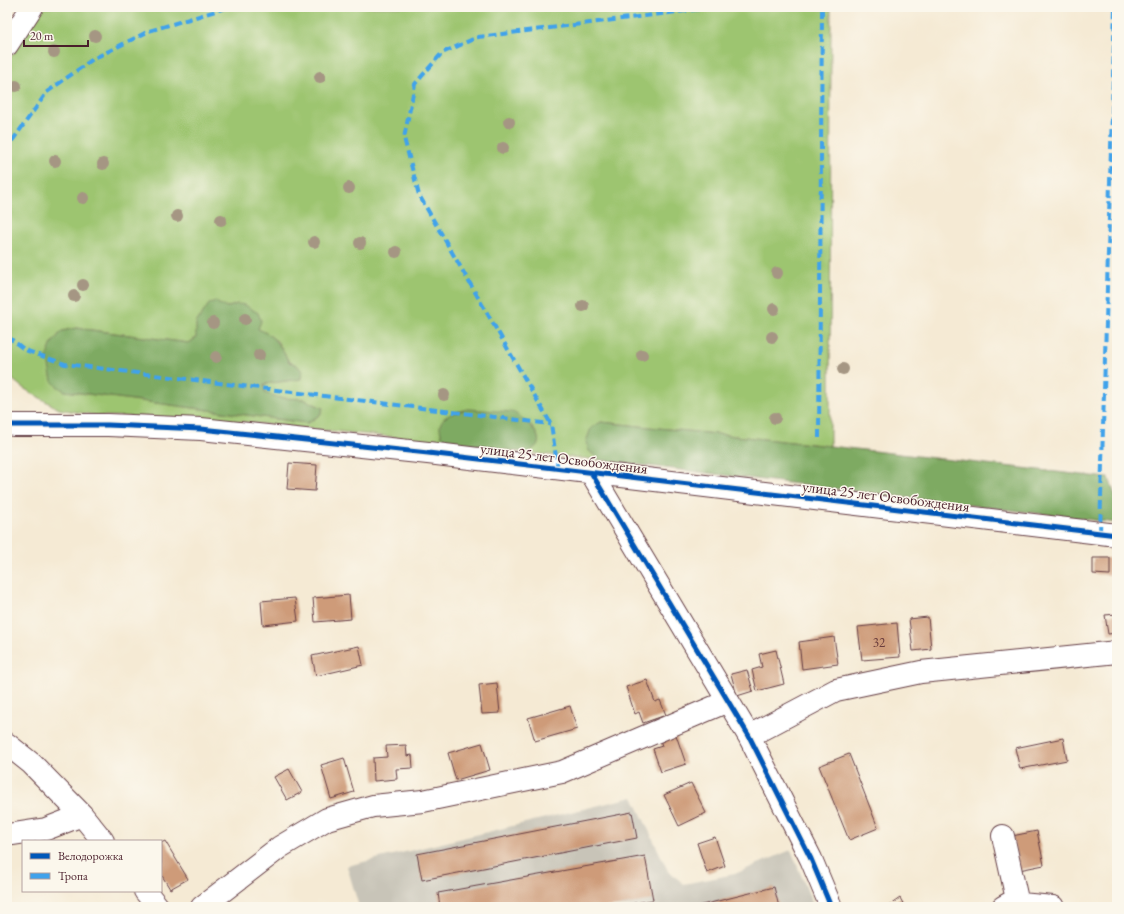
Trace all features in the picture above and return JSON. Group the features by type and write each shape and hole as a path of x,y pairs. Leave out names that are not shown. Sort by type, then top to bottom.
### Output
{"street":[{"path":"7,46 32,7"},
{"name":"улица 25 лет Освобождения","path":"7,424 108,425 201,429 428,454 1117,535"},
{"path":"592,474 749,736 811,859 831,907"},
{"path":"749,736 836,690 921,672 1117,652"},
{"path":"202,907 280,847 327,819 373,806 423,802 562,772 728,701"},
{"path":"7,744 32,764 82,815 102,840"},
{"path":"7,835 46,830 82,815"},
{"path":"1003,836 1010,905 1053,907"},
{"path":"146,892 158,907"}],"shaded area":[{"path":"633,797 668,871 684,884 735,874 791,850 814,907 359,907 347,866"}],"green space":[{"path":"45,7 831,7 830,446 601,422 589,451 600,460 529,453 538,443 538,437 531,425 442,437 452,443 202,418 99,416 59,409 23,388 7,375 7,63 40,12","holes":["237,304 258,329 277,341 289,362 297,365 300,379 264,384 265,393 280,398 303,399 323,408 320,415 307,423 65,391 52,343 62,331 77,328 189,343 196,338 222,306 229,307"]},
{"path":"215,301 222,306 229,307 237,304 245,305 258,313 261,321 258,329 273,338 289,362 297,365 302,371 301,379 264,384 265,393 280,398 303,399 323,408 320,415 307,423 65,391 52,381 47,356 52,343 62,331 76,328 189,343 196,338 196,323 209,304"},
{"path":"467,409 513,412 534,430 537,435 538,444 529,453 452,443 442,437 440,427 443,420 450,415"},
{"path":"601,422 830,446 1109,478 1117,501 1117,523 600,460 589,451 586,442 591,428"}],"building":[{"path":"289,463 317,465 315,491 287,489"},
{"path":"1093,558 1110,558 1110,575 1093,574"},
{"path":"349,595 351,619 315,622 313,598"},
{"path":"295,598 298,621 263,625 261,601"},
{"path":"1117,614 1117,633 1108,634 1105,615"},
{"path":"928,617 931,649 913,651 909,619"},
{"path":"897,623 900,657 862,660 858,627"},
{"path":"834,637 838,664 802,669 799,642"},
{"path":"359,646 363,665 316,676 312,656"},
{"path":"776,650 784,684 757,691 752,670 762,667 759,654"},
{"path":"747,670 753,691 737,696 731,674"},
{"path":"647,680 655,702 660,700 666,715 643,723 639,712 635,714 626,687"},
{"path":"497,683 500,713 482,714 479,685"},
{"path":"570,706 577,729 535,741 528,718"},
{"path":"676,735 686,764 661,772 653,749 662,746 660,740"},
{"path":"1063,738 1067,760 1020,769 1015,748"},
{"path":"482,743 490,770 456,780 448,753"},
{"path":"406,745 407,756 412,755 413,768 396,769 397,779 374,781 373,758 387,757 386,746"},
{"path":"849,754 878,828 849,840 819,766"},
{"path":"344,758 354,792 331,799 321,765"},
{"path":"289,769 302,792 287,800 274,777"},
{"path":"691,783 706,813 679,826 664,795"},
{"path":"632,812 637,838 422,880 417,854"},
{"path":"1037,831 1044,865 1019,870 1012,836"},
{"path":"715,837 725,866 707,873 697,843"},
{"path":"165,841 188,879 170,889 162,876 162,842"},
{"path":"645,856 653,900 612,907 440,907 438,893"},
{"path":"774,887 779,907 698,907 698,906"},
{"path":"900,898 905,907 887,907"}],"marked path":[{"path":"7,152 10,144 47,92 93,59 149,31 229,7"},
{"path":"558,470 551,424 419,195 404,138 415,84 442,53 478,37 717,7"},
{"path":"819,438 822,7"},
{"path":"1100,533 1115,7"},
{"path":"7,336 25,350 65,364 551,424"}],"cycle path":[{"path":"7,424 108,425 201,429 428,453 1117,535"},
{"path":"592,474 749,736 811,859 831,907"}]}
